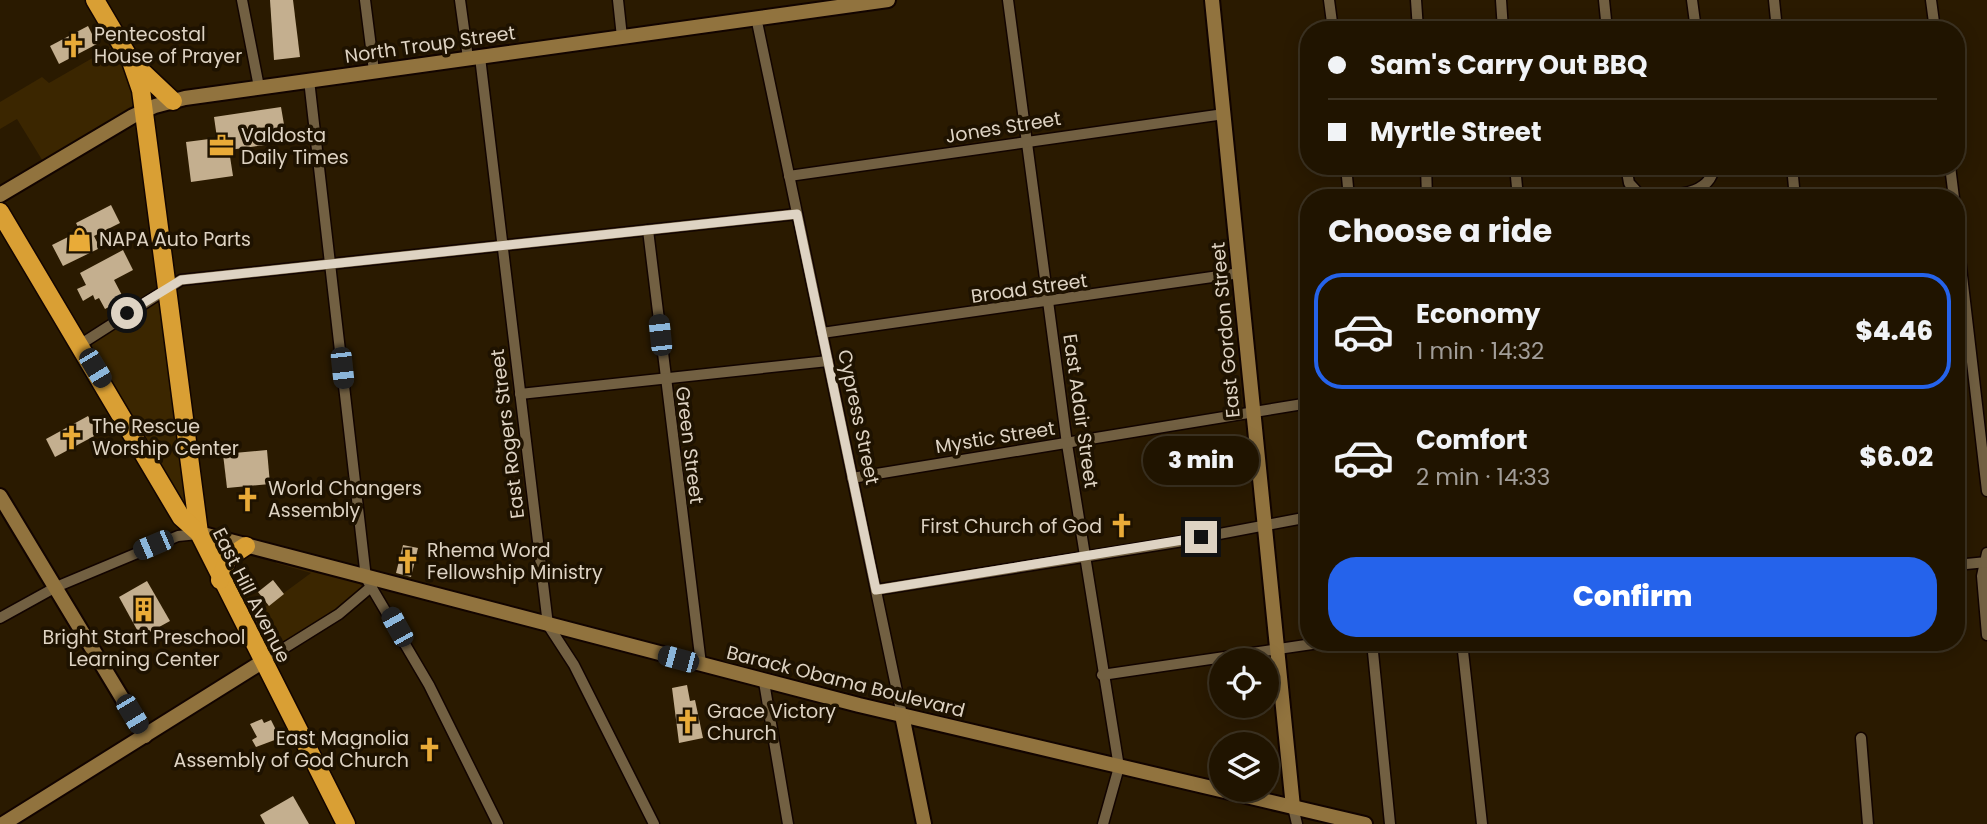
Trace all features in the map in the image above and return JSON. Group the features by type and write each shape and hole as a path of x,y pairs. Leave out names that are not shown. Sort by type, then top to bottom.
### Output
{"highway":[{"path":"95,0 138,76 199,533"},
{"path":"131,61 173,101"},
{"name":"East Hill Avenue","path":"0,212 81,344 181,517 199,533 220,580 346,824"},
{"path":"220,580 228,558 246,546"}],"street":[{"path":"242,0 260,87"},
{"path":"365,0 374,71"},
{"name":"East Rogers Street","path":"460,0 474,57 503,246 548,625 574,665 654,824"},
{"path":"618,0 622,37"},
{"name":"North Troup Street","path":"0,195 144,110 173,101 881,0"},
{"name":"East Adair Street","path":"1007,0 1067,444 1102,675 1119,767 1103,824"},
{"name":"East Gordon Street","path":"1212,0 1240,273 1240,302 1251,412 1277,648"},
{"path":"1329,0 1332,21"},
{"path":"1416,0 1417,21"},
{"path":"1501,0 1502,21"},
{"path":"1604,0 1606,21"},
{"path":"1692,0 1695,21"},
{"path":"1774,0 1776,21"},
{"path":"1931,0 1934,21"},
{"name":"Cypress Street","path":"756,17 924,824"},
{"path":"309,80 369,582 429,685 498,824"},
{"name":"Jones Street","path":"789,176 1224,114"},
{"path":"1696,189 1706,183 1711,175"},
{"path":"81,344 181,280 797,214"},
{"name":"Green Street","path":"648,230 664,379 701,664"},
{"name":"Broad Street","path":"822,333 1048,303 1240,273"},
{"path":"1965,302 1987,491"},
{"path":"520,394 828,361"},
{"name":"Mystic Street","path":"852,478 1300,404"},
{"path":"0,496 145,736"},
{"path":"876,590 1300,518"},
{"path":"0,618 56,587 178,536 199,533"},
{"name":"Barack Obama Boulevard","path":"199,533 369,582 764,681 1365,824"},
{"path":"1965,563 1986,559 1982,576 1987,635"},
{"path":"3,824 339,614 369,582"},
{"path":"1279,649 1300,646"},
{"path":"1373,651 1390,824"},
{"path":"1463,651 1482,824"},
{"path":"1102,675 1209,659"},
{"name":"East Gordon Street","path":"1279,669 1297,824"},
{"path":"764,681 788,824"},
{"path":"1861,738 1868,824"}],"shaded area":[{"path":"110,48 115,50 134,82 136,107 44,163 17,119 0,129 0,102 42,77 49,83"},
{"path":"158,300 161,301 189,517 91,348 93,341"},
{"path":"275,559 358,580 363,589 357,597 280,646 272,646 266,642 242,594 244,589 258,612 311,573 276,563"}],"building":[{"path":"270,0 293,0 300,57 274,60"},
{"name":"Pentecostal House of Prayer","path":"88,26 97,44 59,64 50,46"},
{"name":"Valdosta Daily Times","path":"281,107 287,142 229,150 233,176 191,182 186,142 217,138 214,117"},
{"name":"NAPA Auto Parts","path":"111,205 120,223 94,236 100,248 63,266 52,245 80,231 76,223"},
{"path":"123,250 133,270 114,280 124,299 105,309 99,298 95,300 93,295 83,301 77,289 86,285 80,273"},
{"name":"The Rescue Worship Center","path":"88,416 98,434 55,457 46,439"},
{"path":"267,450 270,484 227,488 223,454"},
{"name":"Rhema Word Fellowship Ministry","path":"403,545 418,548 411,577 396,573"},
{"path":"273,580 284,594 269,606 258,592"},
{"name":"Bright Start Preschool Learning Center","path":"147,581 170,621 141,637 119,597"},
{"name":"Grace Victory Church","path":"687,685 690,701 695,700 703,738 679,743 672,688"},
{"path":"262,719 264,723 271,720 280,738 256,747 252,740 257,737 250,724"},
{"path":"293,796 309,824 265,824 260,815"}],"place":[{"name":"Pentecostal House of Prayer","path":"74,45"},
{"name":"Valdosta Daily Times","path":"221,146"},
{"name":"NAPA Auto Parts","path":"79,239"},
{"name":"The Rescue Worship Center","path":"72,437"},
{"name":"World Changers Assembly","path":"248,499"},
{"name":"First Church of God","path":"1122,526"},
{"name":"Rhema Word Fellowship Ministry","path":"407,561"},
{"name":"Bright Start Preschool Learning Center","path":"144,609"},
{"name":"Grace Victory Church","path":"687,722"},
{"name":"East Magnolia Assembly of God Church","path":"429,749"}],"route":[{"path":"127,313 181,280 797,214 876,590 1201,537"}]}
